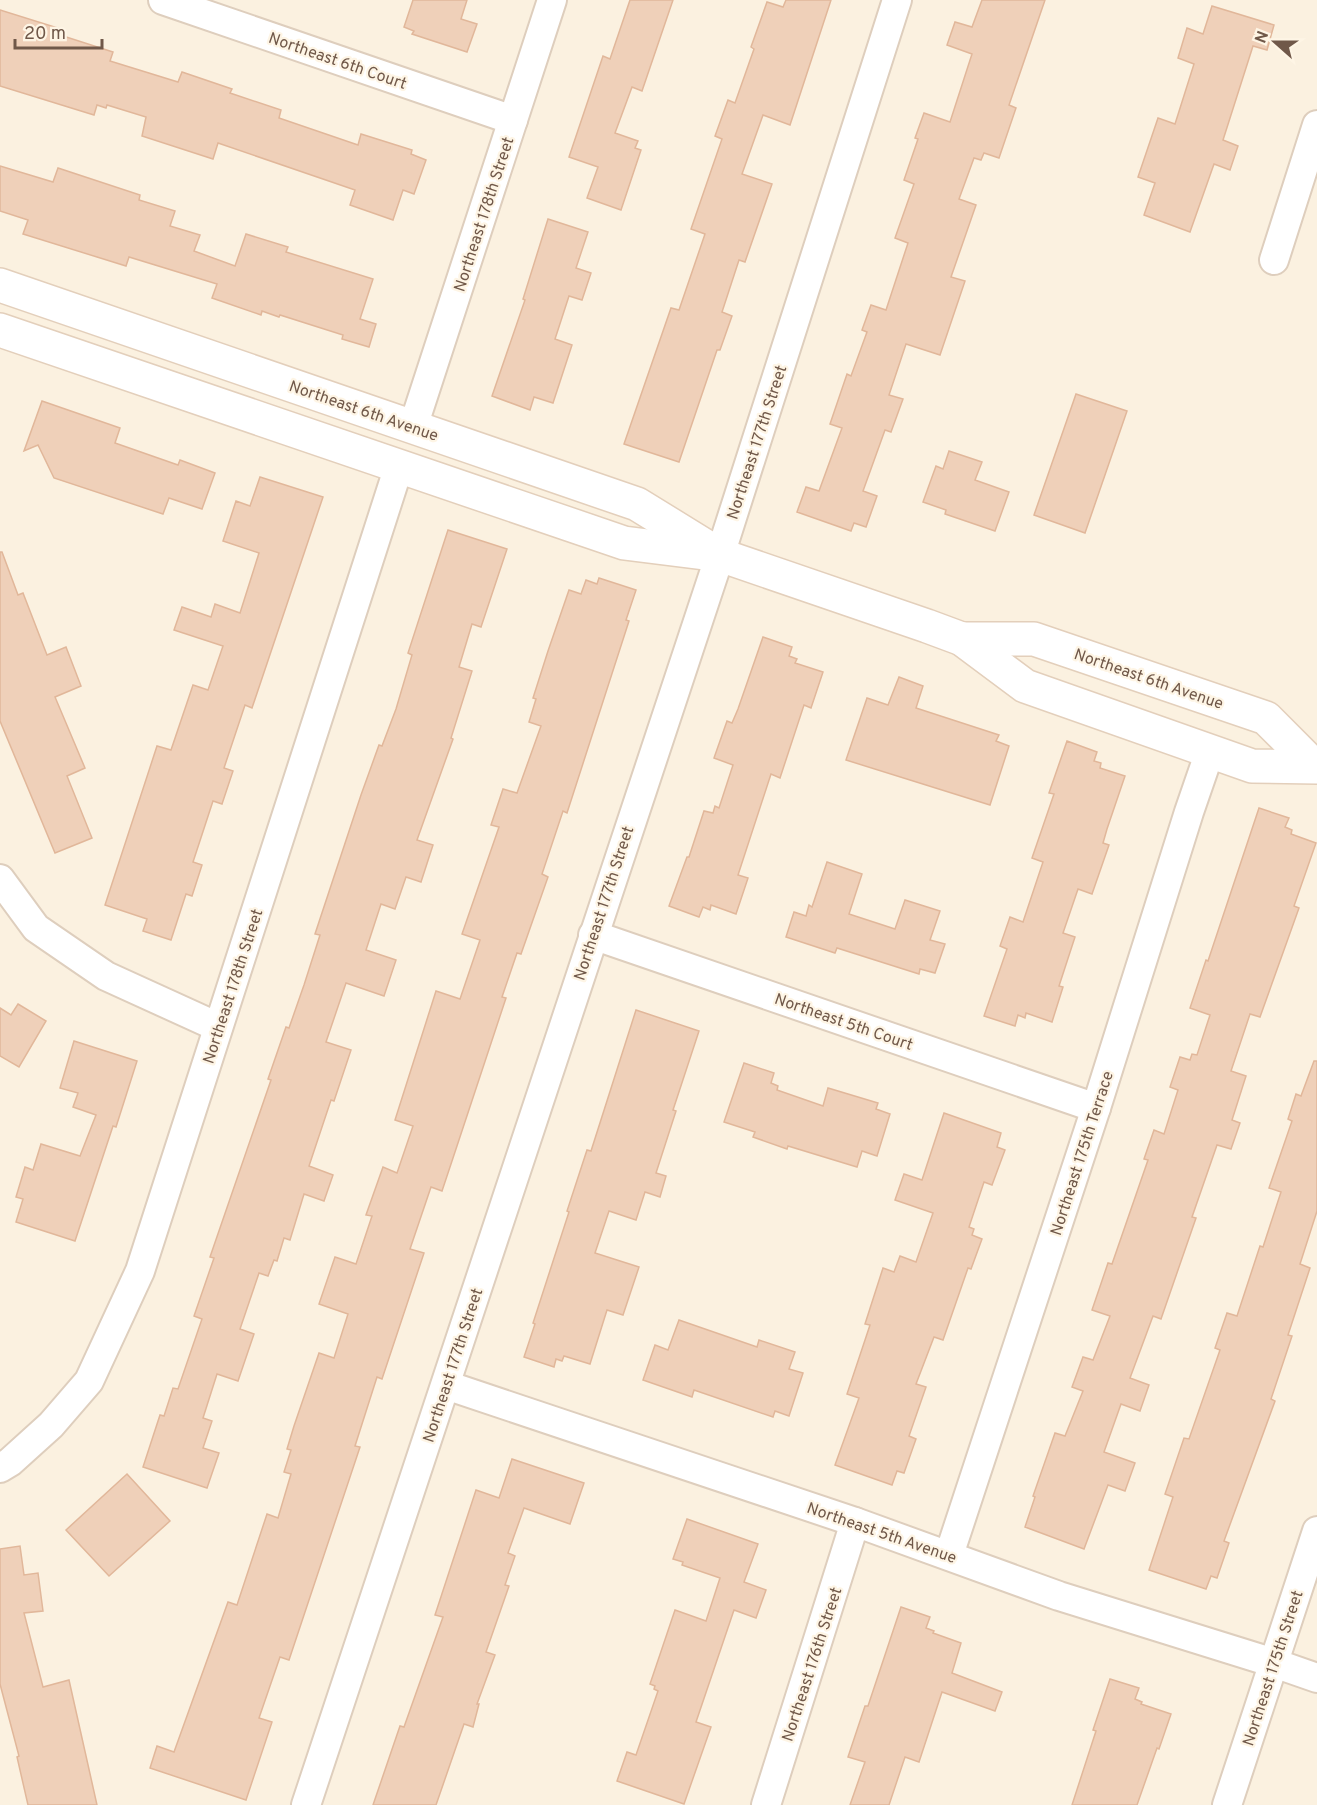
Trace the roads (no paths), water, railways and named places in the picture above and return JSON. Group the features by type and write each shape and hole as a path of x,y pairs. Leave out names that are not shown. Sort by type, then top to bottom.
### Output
{"main road":[{"name":"Northeast 6th Avenue","path":"0,285 637,504 720,555"},
{"name":"Northeast 6th Avenue","path":"0,330 624,543 720,555 962,639 1025,686 1252,766 1316,767"},
{"name":"Northeast 6th Avenue","path":"962,639 1034,639 1266,718 1316,767"}],"street":[{"name":"Northeast 6th Court","path":"163,0 206,7 513,120"},
{"name":"Northeast 178th Street","path":"413,427 552,0"},
{"name":"Northeast 177th Street","path":"306,1805 720,555 897,0"},
{"path":"1274,260 1317,126"},
{"name":"Northeast 178th Street","path":"0,1468 10,1462 51,1425 88,1381 140,1271 399,466"},
{"name":"Northeast 175th Terrace","path":"950,1555 1210,751"},
{"path":"0,879 36,928 106,976 218,1027"},
{"name":"Northeast 5th Court","path":"593,934 1096,1108"},
{"name":"Northeast 5th Avenue","path":"446,1384 855,1522 1059,1596 1317,1678"},
{"name":"Northeast 176th Street","path":"766,1805 855,1522"},
{"name":"Northeast 175th Street","path":"1227,1805 1317,1532"}]}
